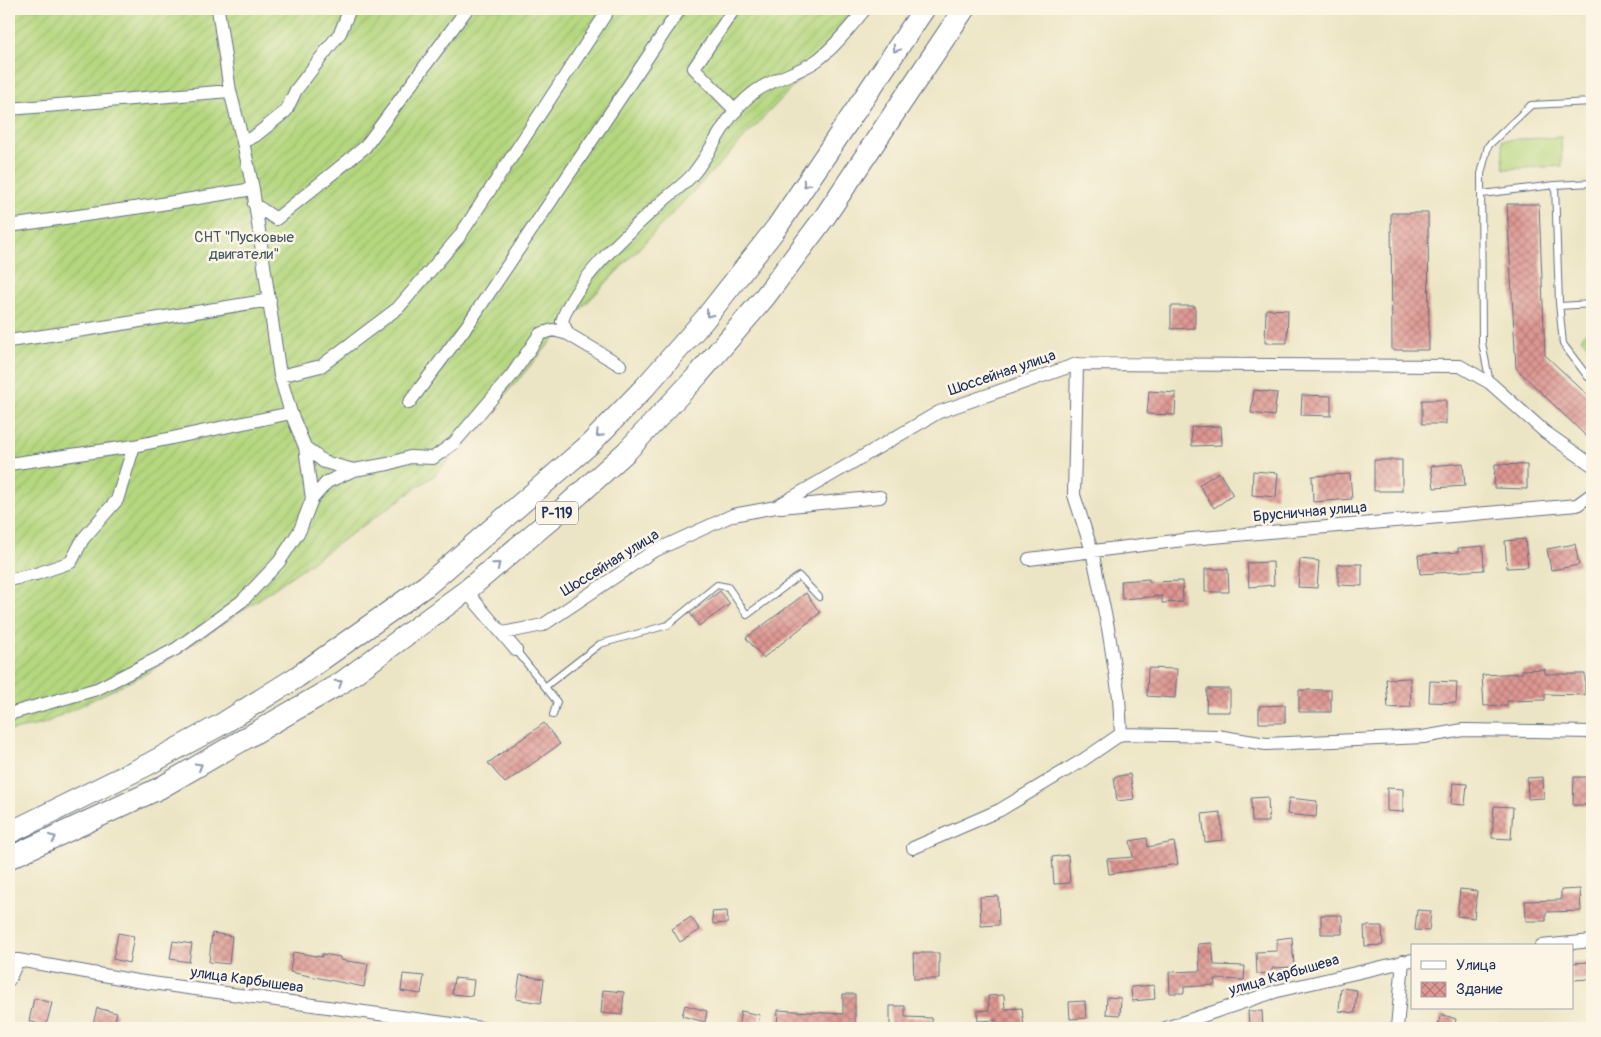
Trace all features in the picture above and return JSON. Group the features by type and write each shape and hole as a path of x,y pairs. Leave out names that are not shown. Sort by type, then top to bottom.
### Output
{"highway":[{"name":"Р-119","path":"9,833 147,765 222,724 297,677 427,585 590,444 645,387 704,320 777,227 924,9"},
{"name":"Р-119","path":"9,858 160,788 341,683 466,591 564,508 626,452 698,375 764,298 824,218 964,9"}],"street":[{"path":"218,9 230,91 243,142 252,189 280,376 291,413 305,447 312,499"},
{"path":"243,142 254,136 286,111 296,90 340,33 350,9"},
{"path":"254,204 276,219 365,147 468,9"},
{"path":"280,376 321,366 398,308 459,237 609,9"},
{"path":"409,403 469,323 680,9"},
{"path":"734,9 694,68 736,112"},
{"path":"568,334 562,321 572,299 601,261 636,226 694,174 729,119 752,94 779,78 816,61 846,32 865,9"},
{"path":"9,109 230,91"},
{"path":"9,226 252,189"},
{"path":"9,340 270,300"},
{"path":"9,714 97,689 176,649 242,601 279,562 300,530 312,499 328,482 354,470 388,464 410,457 433,458 454,443 512,375 540,334 553,330 568,334 620,365"},
{"path":"1077,364 1074,495 1092,551 1110,637 1119,697 1121,734"},
{"name":"Шоссейная улица","path":"503,633 543,625 608,584 652,552 733,515 776,507 939,412 1077,364 1460,366 1490,383 1545,432 1592,465"},
{"path":"9,464 134,446 291,413"},
{"path":"9,580 36,574 71,562 83,539 117,500 134,446"},
{"path":"305,447 324,462 354,470"},
{"name":"Брусничная улица","path":"1028,559 1191,539 1577,505 1592,494"},
{"path":"776,507 880,497"},
{"path":"466,591 516,650"},
{"path":"913,848 1000,810 1083,760 1121,734 1217,736 1266,744 1423,737 1463,730 1592,732"},
{"path":"1561,944 1592,941"},
{"path":"9,980 13,960"},
{"name":"улица Карбышева","path":"13,960 137,981 481,1028"},
{"path":"1397,1028 1408,960"},
{"name":"улица Карбышева","path":"1166,1028 1277,991 1408,960"}],"lane":[{"path":"1490,383 1482,343 1481,174 1488,146 1531,105 1592,102"},
{"path":"1482,194 1554,185 1592,183"},
{"path":"1554,185 1563,344 1592,381"},
{"path":"1560,306 1592,304"},
{"path":"546,686 600,644 668,625 717,585 728,587 747,615 799,576 819,597"},
{"path":"516,650 558,702 553,715"}],"green space":[{"name":"СНТ \"Пусковые двигатели\"","path":"9,9 867,9 563,328 436,474 255,602 151,671 43,724 9,731"},
{"path":"1561,137 1562,166 1504,169 1502,140"},
{"path":"1592,325 1592,349 1581,338"}],"building":[{"path":"1507,204 1539,204 1545,355 1592,399 1592,442 1516,368"},
{"path":"1391,213 1428,213 1429,350 1392,350"},
{"path":"1171,306 1195,306 1195,328 1171,329"},
{"path":"1266,309 1288,310 1287,343 1265,343"},
{"path":"1254,390 1277,393 1274,416 1251,413"},
{"path":"1149,391 1176,393 1175,415 1147,414"},
{"path":"1302,395 1331,396 1331,416 1301,415"},
{"path":"1422,400 1446,400 1446,424 1422,424"},
{"path":"1221,426 1222,445 1192,446 1191,427"},
{"path":"1374,460 1402,460 1402,491 1374,491"},
{"path":"1463,463 1465,486 1434,488 1431,466"},
{"path":"1495,464 1527,465 1527,489 1494,488"},
{"path":"1253,471 1278,473 1276,497 1252,495"},
{"path":"1219,472 1233,495 1214,508 1199,485"},
{"path":"1350,474 1352,499 1313,502 1312,476"},
{"path":"1525,539 1528,567 1507,568 1505,541"},
{"path":"1575,544 1579,565 1551,570 1547,549"},
{"path":"1483,546 1484,570 1420,574 1418,555 1458,552 1458,548"},
{"path":"1300,559 1319,561 1317,588 1298,587"},
{"path":"1273,562 1274,585 1249,587 1247,563"},
{"path":"1338,564 1362,564 1362,586 1338,585"},
{"path":"1205,569 1228,569 1229,592 1205,592"},
{"path":"1149,579 1149,582 1182,581 1183,602 1162,603 1162,596 1122,599 1121,581"},
{"path":"720,591 730,604 699,626 690,613"},
{"path":"806,593 820,613 763,658 746,638"},
{"path":"1148,668 1177,669 1175,698 1147,696"},
{"path":"1545,669 1545,674 1585,674 1585,695 1545,694 1545,700 1507,701 1507,705 1484,706 1482,675 1522,673 1522,670"},
{"path":"1410,678 1411,707 1388,708 1386,679"},
{"path":"1430,681 1457,682 1456,703 1429,702"},
{"path":"1207,689 1230,689 1230,712 1206,712"},
{"path":"1299,690 1331,690 1331,712 1299,712"},
{"path":"1285,705 1285,723 1259,723 1259,706"},
{"path":"544,723 560,744 505,783 488,763"},
{"path":"1130,774 1134,799 1117,801 1114,777"},
{"path":"1543,777 1544,798 1528,799 1527,778"},
{"path":"1574,777 1591,777 1590,805 1573,805"},
{"path":"1453,783 1467,784 1465,805 1451,804"},
{"path":"1387,788 1403,789 1403,812 1387,811"},
{"path":"1268,797 1269,822 1252,822 1251,798"},
{"path":"1289,798 1317,801 1316,817 1287,814"},
{"path":"1494,806 1513,807 1511,839 1492,838"},
{"path":"1220,812 1223,840 1205,842 1202,814"},
{"path":"1147,838 1148,847 1174,842 1178,864 1109,874 1107,859 1133,857 1130,841"},
{"path":"1068,855 1070,883 1054,884 1052,857"},
{"path":"1460,889 1477,891 1474,918 1457,916"},
{"path":"1580,889 1581,911 1546,912 1546,921 1526,921 1525,901 1561,900 1561,890"},
{"path":"998,896 999,925 981,926 980,897"},
{"path":"1417,910 1431,911 1429,931 1415,930"},
{"path":"727,911 728,923 713,924 712,912"},
{"path":"1321,915 1342,915 1342,934 1321,934"},
{"path":"691,917 700,930 680,942 672,929"},
{"path":"1364,926 1382,926 1383,945 1365,946"},
{"path":"118,933 134,936 129,963 113,959"},
{"path":"212,933 232,936 229,964 209,962"},
{"path":"1292,937 1294,967 1272,968 1272,973 1257,974 1256,952 1277,951 1277,939"},
{"path":"173,941 192,944 189,962 170,959"},
{"path":"1212,943 1214,965 1245,966 1244,980 1214,979 1215,985 1184,987 1184,993 1170,993 1169,972 1200,971 1198,944"},
{"path":"293,952 322,957 322,954 340,957 340,960 368,964 364,987 290,972"},
{"path":"913,953 939,953 939,979 914,979"},
{"path":"1590,962 1590,979 1574,980 1574,963"},
{"path":"403,974 424,976 421,994 401,991"},
{"path":"520,975 544,979 541,1003 516,999"},
{"path":"454,978 474,980 472,996 452,994"},
{"path":"1154,985 1155,999 1132,1001 1131,987"},
{"path":"1341,988 1357,990 1355,1013 1339,1011"},
{"path":"603,990 624,992 622,1015 601,1013"},
{"path":"843,994 855,994 855,1028 777,1028 778,1010 843,1014"},
{"path":"1004,995 1005,1009 1022,1008 1024,1028 996,1028 996,1020 978,1021 977,1011 989,1010 988,996"},
{"path":"1107,997 1121,998 1120,1015 1106,1014"},
{"path":"34,998 52,1003 46,1026 29,1021"},
{"path":"1085,1001 1086,1018 1070,1019 1069,1002"},
{"path":"685,1005 707,1011 705,1022 682,1016"},
{"path":"890,1006 905,1006 905,1017 932,1018 932,1028 890,1028"},
{"path":"97,1008 117,1013 113,1028 92,1028"},
{"path":"741,1011 760,1015 757,1028 738,1028"},
{"path":"1248,1011 1262,1011 1263,1028 1249,1028"},
{"path":"1441,1014 1456,1019 1454,1028 1437,1028"}]}
